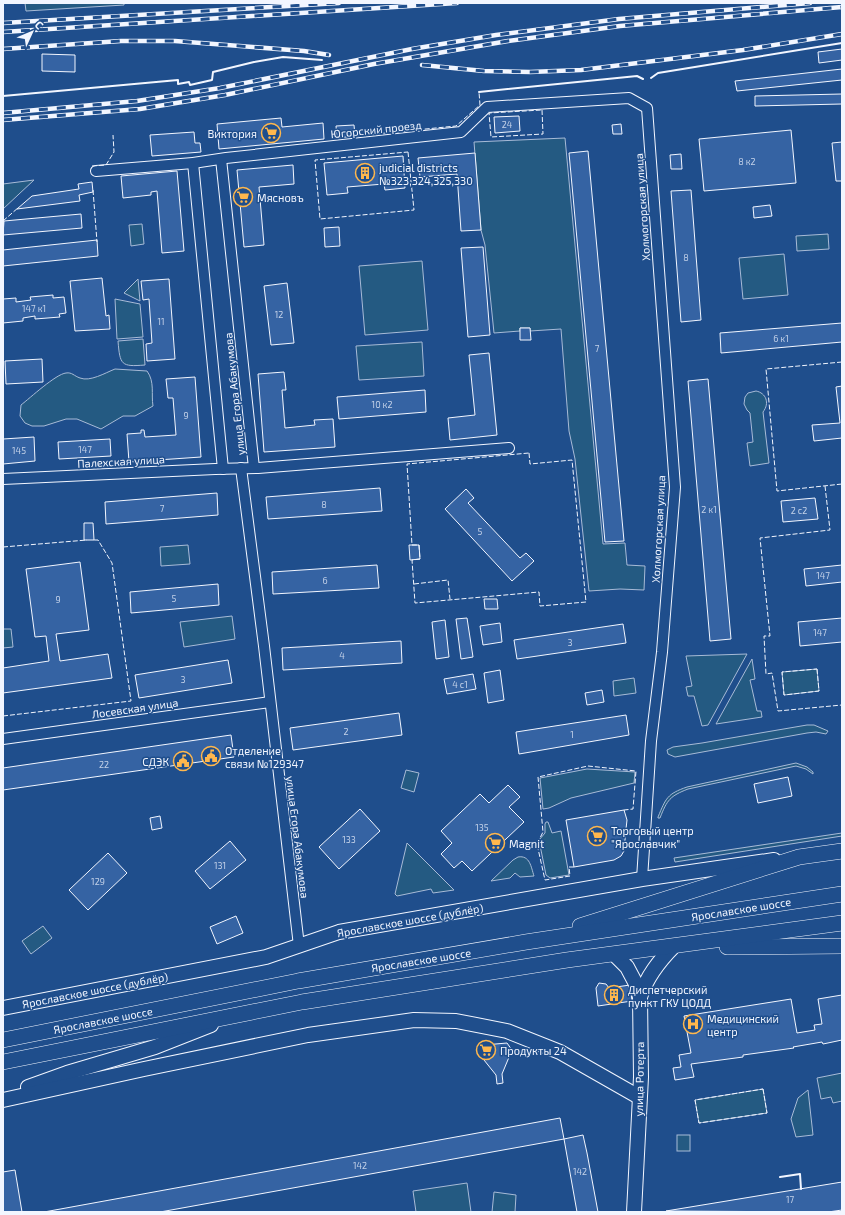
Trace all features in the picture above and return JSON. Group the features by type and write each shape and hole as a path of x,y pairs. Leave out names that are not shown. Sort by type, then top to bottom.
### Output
{"main road":[{"name":"Ярославское шоссе (дублёр)","path":"526,942 618,916 799,857 842,851"},
{"name":"Ярославское шоссе","path":"3,1040 298,981 526,942 842,894"},
{"name":"Ярославское шоссе","path":"3,1062 302,1002 614,954 842,923"},
{"path":"674,946 842,946"}],"street":[{"name":"Югорский проезд","path":"96,171 193,164 221,159 461,132 487,107 629,98 647,108"},
{"name":"Холмогорская улица","path":"642,879 651,741 662,652 675,487 647,108"},
{"name":"улица Егора Абакумова","path":"221,159 254,468 509,448"},
{"name":"улица Егора Абакумова","path":"193,164 223,469"},
{"name":"улица Егора Абакумова","path":"241,468 299,946"},
{"name":"Палехская улица","path":"3,479 254,468"},
{"name":"Лосевская улица","path":"3,739 270,702"},
{"name":"Ярославское шоссе (дублёр)","path":"3,1008 266,957 340,932 642,879 799,857"},
{"path":"640,997 644,983 651,972 674,946"},
{"name":"улица Ротерта","path":"614,954 627,966 640,997 639,1097 634,1212"},
{"path":"3,1096 66,1073 155,1047 234,1015"},
{"path":"3,1100 308,1035 414,1020 456,1021 507,1031 560,1052 639,1097"}],"shaded area":[{"path":"25,3 124,3 124,5 26,11"},
{"path":"565,138 603,544 625,543 627,565 645,566 644,590 620,589 589,591 575,459 569,431 561,329 530,331 530,328 520,328 520,331 494,333 485,245 481,230 474,142"},
{"path":"34,180 3,209 3,184"},
{"path":"142,224 144,244 131,246 129,225"},
{"path":"828,234 829,249 797,251 796,236"},
{"path":"784,254 788,295 743,299 739,258"},
{"path":"422,261 428,330 365,335 359,266"},
{"path":"138,279 140,301 124,293"},
{"path":"115,299 140,304 143,337 117,339"},
{"path":"143,339 145,365 126,365 123,363 121,360 118,341"},
{"path":"422,342 424,376 359,380 356,346"},
{"path":"115,369 147,371 152,384 153,406 135,416 123,416 101,429 77,419 66,419 44,426 32,426 25,423 20,416 21,405 56,377 62,374 70,373 80,378 88,379"},
{"path":"756,391 762,394 766,399 766,405 763,412 769,463 750,466 747,443 753,442 750,413 744,404 745,397 748,393"},
{"path":"188,545 190,564 161,566 160,547"},
{"path":"232,616 235,639 184,647 180,622"},
{"path":"3,629 11,629 13,647 3,648"},
{"path":"747,654 708,725 702,726 694,696 688,696 686,687 692,686 686,656"},
{"path":"752,659 755,679 750,680 757,711 761,711 762,717 716,724"},
{"path":"817,669 819,691 784,695 782,672"},
{"path":"634,678 636,693 614,696 613,681"},
{"path":"814,725 828,731 826,734 816,732 807,733 675,757 668,754 667,750 673,747"},
{"path":"796,763 807,767 813,772 813,774 806,769 796,766 688,789 670,799 660,818 658,818 665,801 675,792 687,787"},
{"path":"587,769 635,772 634,783 571,798 549,808 543,809 540,778"},
{"path":"406,770 419,773 414,792 401,788"},
{"path":"546,822 548,822 552,833 561,831 569,875 550,878 546,875 539,840 545,833"},
{"path":"842,833 842,836 675,862 674,858"},
{"path":"407,843 454,890 433,893 431,889 397,896 395,894"},
{"path":"518,857 528,860 534,876 520,877 515,873 510,878 491,881 513,860"},
{"path":"43,926 52,938 31,954 22,941"},
{"path":"842,1073 842,1101 833,1103 831,1097 821,1099 817,1078"},
{"path":"763,1089 767,1113 699,1123 695,1100"},
{"path":"808,1090 813,1135 796,1137 791,1119 798,1098"},
{"path":"677,1135 690,1135 690,1151 677,1151"},
{"path":"467,1183 471,1212 416,1212 413,1191"},
{"path":"494,1192 516,1195 515,1212 492,1212"}],"building":[{"path":"842,49 842,60 819,63 818,52"},
{"path":"42,54 75,55 75,72 42,71"},
{"path":"842,69 842,80 737,91 735,81"},
{"path":"842,94 842,104 755,106 755,96"},
{"path":"519,116 520,131 495,133 494,117"},
{"name":"Виктория","path":"281,118 282,127 323,123 324,139 219,149 217,124"},
{"path":"621,124 622,134 613,134 612,125"},
{"path":"354,125 355,136 337,138 336,126"},
{"path":"791,130 796,183 704,191 699,139"},
{"path":"194,132 195,143 200,143 201,152 152,156 150,135"},
{"path":"842,142 842,181 836,181 832,143"},
{"path":"588,151 624,541 605,542 569,153"},
{"path":"475,153 481,230 461,231 457,174 420,177 418,158"},
{"path":"681,154 682,169 671,169 670,155"},
{"name":"judicial districts №323,324,325,330","path":"403,156 405,188 385,190 384,184 347,187 348,193 327,195 324,163"},
{"path":"293,165 294,184 259,187 264,245 244,247 237,170"},
{"path":"177,171 184,251 162,253 157,191 151,192 151,195 123,198 121,176"},
{"path":"92,182 93,192 79,195 80,201 17,209 32,196 79,189 78,184"},
{"path":"691,190 701,320 681,322 671,191"},
{"path":"770,205 772,216 754,218 753,207"},
{"path":"81,214 82,228 3,235 4,221"},
{"path":"339,227 340,246 325,247 324,228"},
{"path":"97,240 98,256 3,266 3,250"},
{"path":"483,247 490,335 468,337 461,248"},
{"path":"102,278 106,316 109,315 110,329 75,331 70,281"},
{"path":"169,279 175,359 147,361 146,344 152,343 149,299 143,300 141,281"},
{"path":"287,283 294,343 271,345 264,286"},
{"path":"53,295 53,298 64,297 66,313 59,314 60,317 35,319 35,316 23,318 23,321 3,323 3,299 16,298 16,302 31,300 30,297"},
{"path":"842,323 842,342 721,353 720,333"},
{"path":"520,328 530,328 531,340 520,340"},
{"path":"489,353 497,435 450,440 448,418 475,415 469,355"},
{"path":"42,359 43,382 6,384 5,361"},
{"path":"284,372 286,390 282,390 285,428 315,425 314,420 333,419 335,447 264,452 258,374"},
{"path":"195,377 201,457 129,462 127,434 141,433 141,430 144,430 145,437 176,435 173,398 168,398 166,379"},
{"path":"708,379 731,639 710,641 688,381"},
{"path":"842,386 842,438 814,441 812,425 840,423 836,387"},
{"path":"425,390 426,412 339,419 337,397"},
{"path":"34,437 35,461 3,464 3,439"},
{"path":"110,439 111,456 59,459 58,442"},
{"path":"380,488 382,511 268,519 266,497"},
{"path":"466,489 474,498 468,503 520,558 526,553 534,561 512,581 445,509"},
{"path":"217,493 218,515 106,524 105,502"},
{"path":"815,498 818,519 783,522 781,501"},
{"path":"84,523 93,523 94,540 84,540"},
{"path":"409,545 419,545 420,559 410,560"},
{"path":"80,562 89,630 56,634 60,661 108,654 112,678 3,693 3,668 49,661 46,636 35,637 26,569"},
{"path":"377,565 379,588 273,594 272,572"},
{"path":"842,565 842,582 806,586 804,569"},
{"path":"218,584 219,605 131,613 130,592"},
{"path":"484,599 497,599 498,609 485,609"},
{"path":"467,618 473,657 461,659 456,619"},
{"path":"842,618 842,642 800,646 798,622"},
{"path":"445,620 449,657 436,659 432,622"},
{"path":"500,623 502,642 483,645 480,626"},
{"path":"623,624 626,643 517,659 514,640"},
{"path":"401,641 402,663 283,670 282,648"},
{"path":"228,660 232,683 139,698 135,675"},
{"path":"500,670 504,700 488,703 484,673"},
{"path":"473,674 476,689 447,694 444,679"},
{"path":"602,690 604,702 587,705 585,693"},
{"path":"399,713 402,735 293,750 290,728"},
{"path":"626,715 629,735 519,754 516,732"},
{"path":"231,735 234,757 3,790 3,768"},
{"path":"788,777 792,796 758,803 754,784"},
{"path":"508,785 520,797 509,807 524,822 472,871 462,861 454,868 441,854 452,843 441,831 480,794 489,803"},
{"path":"360,809 380,831 339,869 319,847"},
{"name":"Торговый центр \"Ярославчик\"","path":"624,810 627,820 624,851 621,856 614,860 574,867 566,820"},
{"path":"160,816 162,828 152,830 150,818"},
{"path":"230,841 246,860 210,889 195,871"},
{"path":"108,853 127,873 88,910 69,890"},
{"path":"236,916 243,933 217,944 210,927"},
{"name":"Диспетчерский пункт ГКУ ЦОДД","path":"599,983 606,984 609,988 630,985 632,1001 598,1006 596,988"},
{"path":"842,995 842,1040 743,1055 743,1057 691,1064 694,1077 675,1080 673,1068 681,1067 679,1055 691,1053 684,1016 791,999 797,1033 815,1030 814,1025 822,1024 818,999"},
{"path":"507,1043 512,1050 502,1074 503,1083 497,1084 496,1075 480,1055 484,1045"},
{"path":"560,1118 564,1139 160,1212 44,1212"},
{"path":"583,1135 598,1212 577,1212 564,1139"},
{"path":"15,1170 22,1212 3,1212 3,1172"},
{"path":"842,1182 842,1210 828,1212 666,1211"}],"railway":[{"path":"3,23 339,3"},
{"path":"3,32 457,3"},
{"path":"3,113 137,101 220,88 412,49 496,35 619,19 810,3"},
{"path":"3,120 140,109 225,95 374,64 508,41 620,26 842,7"},
{"path":"422,65 484,71 530,72 581,70 743,50 842,34"},
{"path":"3,49 121,41 175,41 304,51 329,55"}],"fence":[{"path":"355,136 456,126 480,105 479,92"},
{"path":"542,110 543,134 491,137 489,113 542,110"},
{"path":"92,166 106,165 114,152 113,135"},
{"path":"408,152 414,210 320,219 315,160 408,152"},
{"path":"93,190 97,242"},
{"path":"3,221 19,207"},
{"path":"842,362 766,369 777,491 842,484"},
{"path":"529,453 530,464 572,460 586,602 540,606 539,592 415,603 412,560 420,559 419,545 412,545 407,464 529,453"},
{"path":"825,486 830,530 760,538 770,636 764,636 766,674 772,673 778,711 842,705"},
{"path":"3,547 87,540"},
{"path":"3,716 131,701 112,563 98,540 93,540"},
{"path":"414,584 448,580 450,599"},
{"path":"817,669 819,691 784,695 782,672 817,669"},
{"path":"574,867 569,867 570,876 545,880 537,844 543,832 538,777 588,766 636,771 633,809 624,810"},
{"path":"763,1089 767,1113 699,1123 695,1100 763,1089"}],"wall":[{"path":"651,78 658,73 842,43"},
{"path":"3,96 178,80 178,84 189,82 190,85 212,80 213,72 254,62 283,57 322,60"},
{"path":"479,92 637,76 643,79"},
{"path":"780,1177 800,1174 801,1189"}],"place":[{"name":"Виктория","path":"271,133"},
{"name":"judicial districts №323,324,325,330","path":"365,173"},
{"name":"Мясновъ","path":"243,197"},
{"name":"Отделение связи №129347","path":"211,756"},
{"name":"СДЭК","path":"183,761"},
{"name":"Торговый центр \"Ярославчик\"","path":"597,836"},
{"name":"Magnit","path":"495,843"},
{"name":"Диспетчерский пункт ГКУ ЦОДД","path":"614,995"},
{"name":"Медицинский центр","path":"693,1024"},
{"name":"Продукты 24","path":"486,1050"}]}
